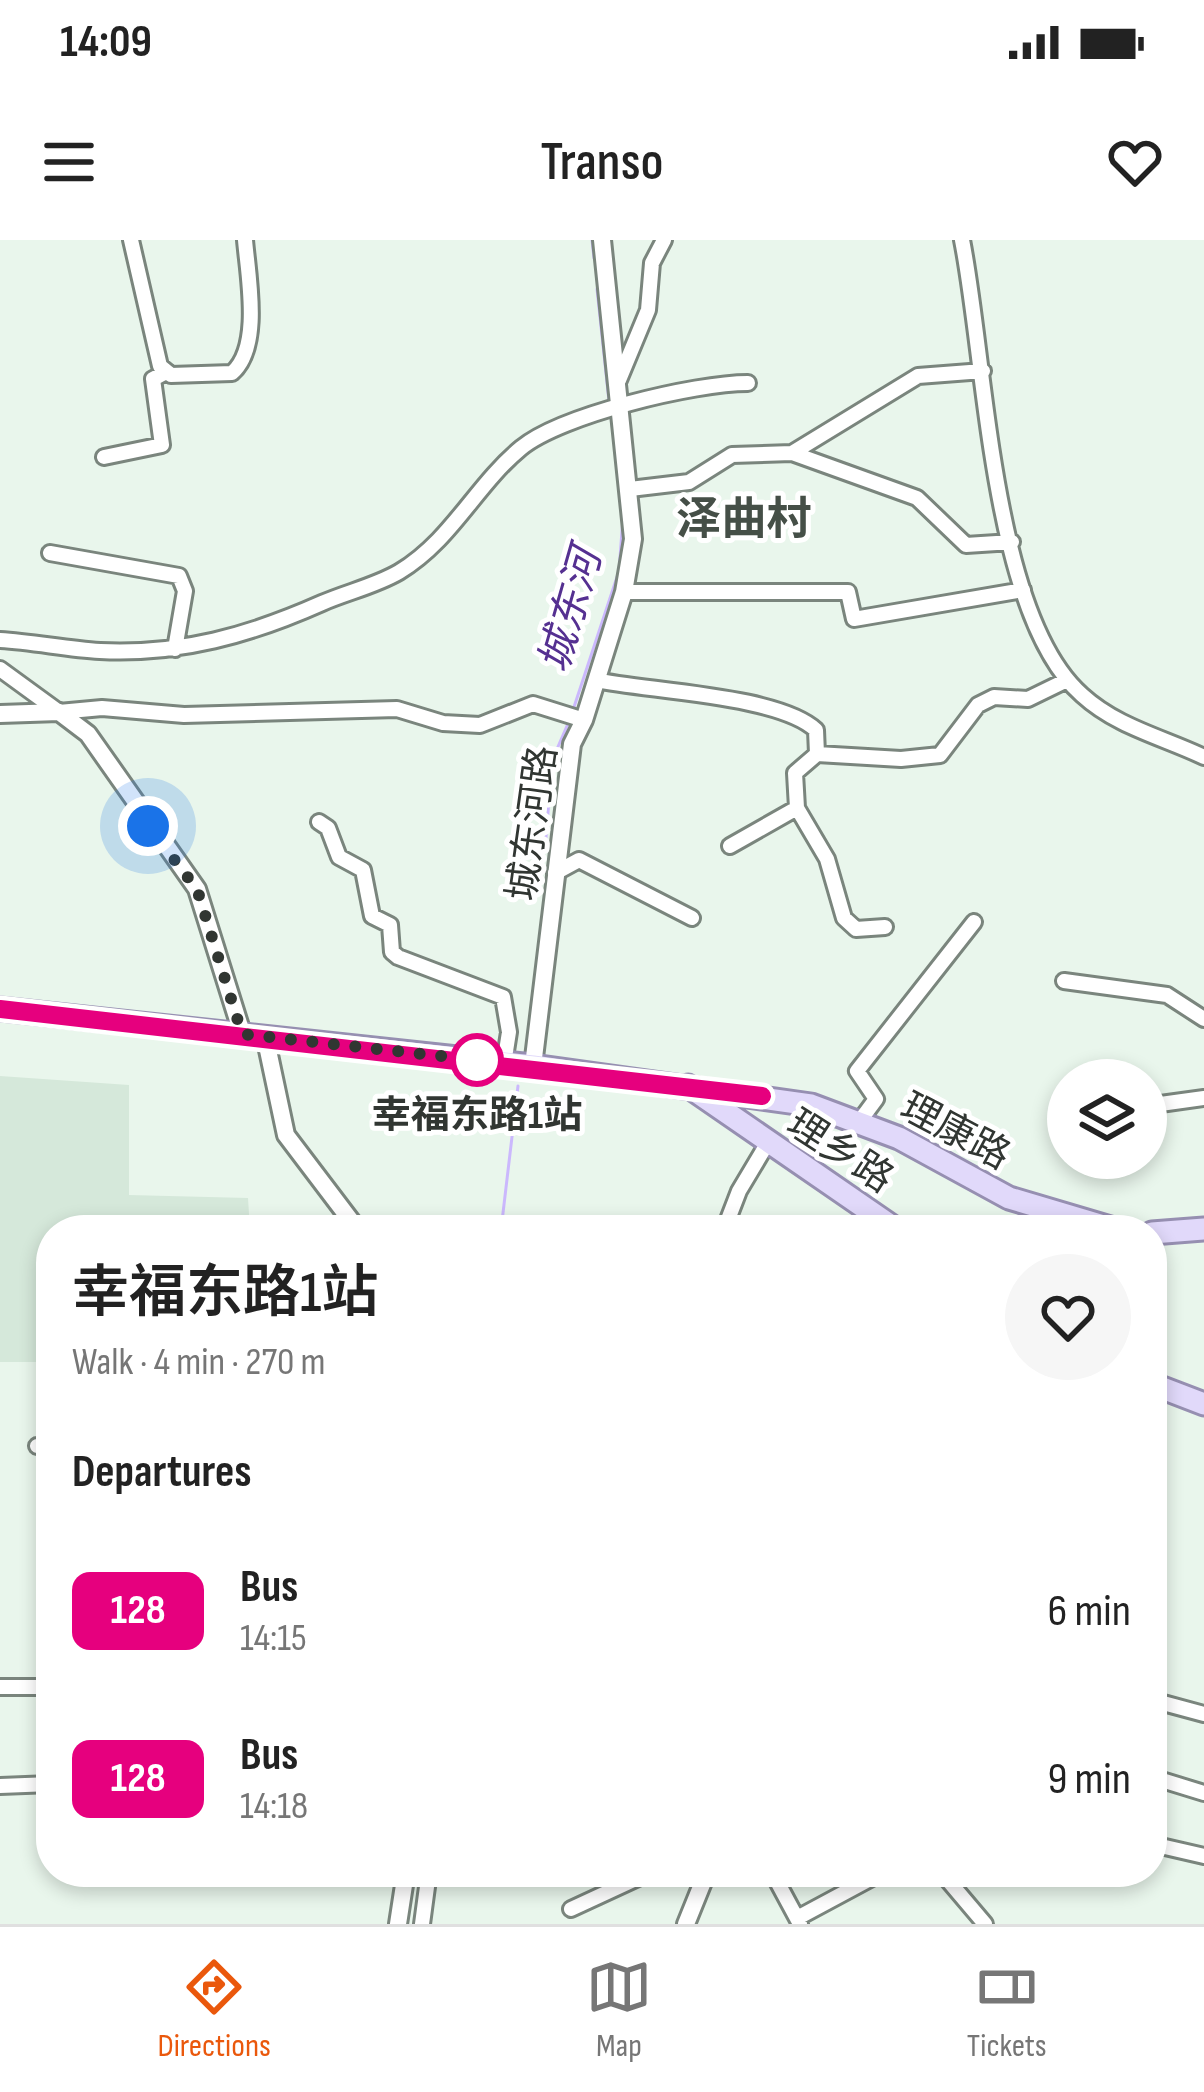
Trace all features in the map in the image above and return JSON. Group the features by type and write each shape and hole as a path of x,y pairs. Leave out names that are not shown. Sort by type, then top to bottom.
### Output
{"main road":[{"name":"理康路","path":"0,1009 533,1066 762,1096 859,1122 899,1138 1009,1198 1066,1215"},
{"name":"理乡路","path":"688,1086 874,1215"},
{"path":"747,1131 748,1110 762,1096"},
{"path":"1167,1232 1204,1229"},
{"path":"1167,1390 1204,1404"}],"street":[{"path":"131,240 164,373"},
{"path":"104,457 162,445 153,379 164,373 232,373 239,367 248,337 245,240"},
{"name":"城东河路","path":"533,1066 576,716 596,680 633,550 631,488 613,408 619,380 602,240"},
{"path":"619,380 648,310 652,263 664,240"},
{"path":"962,240 1012,542 1034,632 1067,680 1116,720 1204,757"},
{"path":"792,453 918,376 983,371"},
{"path":"0,640 105,652 175,650 271,627 398,573 456,527 519,449 613,408 719,383 748,383"},
{"path":"631,488 689,482 732,455 792,453 917,498 965,545 1012,542"},
{"path":"50,553 179,576 185,591 175,650"},
{"path":"624,592 848,592 854,619 1023,590"},
{"path":"0,669 88,734 197,889 254,1035 286,1135 347,1215"},
{"path":"596,680 661,687 780,712 815,730 817,754"},
{"path":"885,927 856,929 847,922 827,859 797,808 795,773 817,754 901,759 940,755 978,705 994,697 1028,699 1067,680"},
{"path":"0,714 102,708 184,716 398,709 443,723 480,725 524,704 576,716"},
{"path":"730,846 797,808"},
{"path":"319,822 328,828 339,857 362,870 372,916 390,925 392,952 398,958 502,997 509,1032 504,1064"},
{"path":"555,873 579,860 692,918"},
{"path":"859,1122 876,1099 857,1071 974,922"},
{"path":"1064,981 1167,995 1204,1019"},
{"path":"1167,1103 1204,1098"},
{"path":"730,1215 767,1144"},
{"path":"0,1687 36,1687"},
{"path":"1167,1704 1204,1714"},
{"path":"1167,1782 1204,1793"},
{"path":"0,1786 36,1785"},
{"path":"1167,1847 1204,1856"},
{"path":"398,1924 404,1887"},
{"path":"422,1924 427,1887"},
{"path":"571,1909 619,1887"},
{"path":"686,1924 701,1887"},
{"path":"781,1887 801,1920 857,1887"},
{"path":"954,1887 985,1924"}],"shaded area":[{"path":"0,1076 129,1085 129,1195 248,1198 249,1215 36,1215 36,1362 0,1362"}],"waterway":[{"name":"城东河","path":"592,240 594,258"},
{"name":"城东河","path":"597,289 609,401"},
{"name":"城东河","path":"611,416 615,448"},
{"name":"城东河","path":"573,710 619,571 623,517"},
{"name":"城东河","path":"557,749 570,719"},
{"name":"城东河","path":"545,849 551,776"},
{"name":"城东河","path":"503,1215 518,1086"},
{"name":"城东河","path":"407,1924 412,1887"}],"bus line":[{"name":"128","path":"0,1009 533,1066 762,1096"}],"place":[{"name":"幸福东路1站","path":"477,1060"}],"district":[{"name":"泽曲村","path":"744,518"}],"route":[{"path":"148,826 197,889 224,961 242,1034 477,1060"}]}
